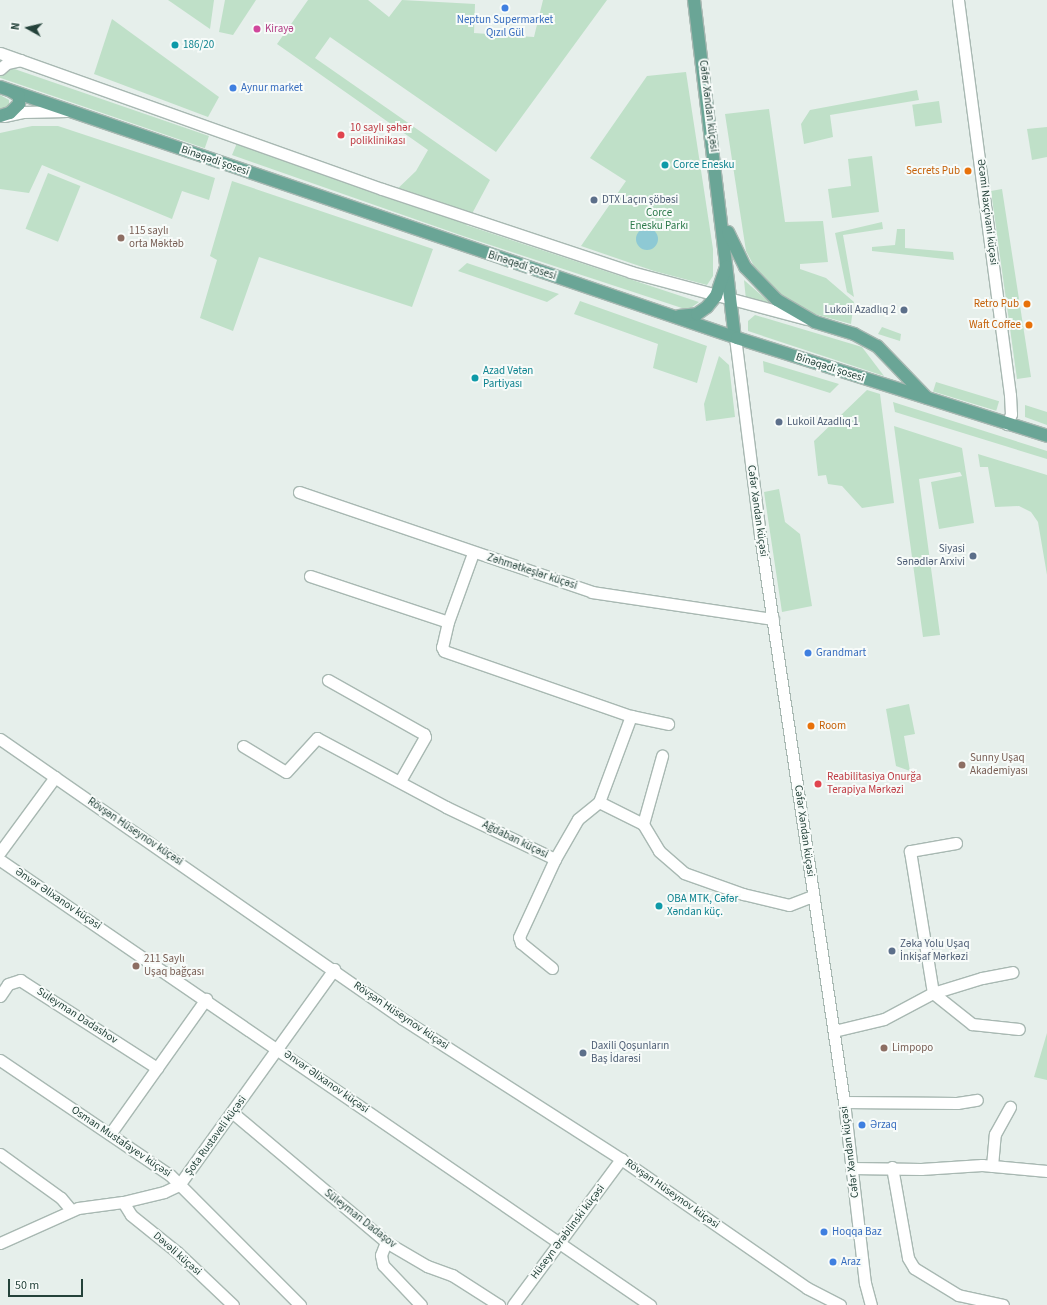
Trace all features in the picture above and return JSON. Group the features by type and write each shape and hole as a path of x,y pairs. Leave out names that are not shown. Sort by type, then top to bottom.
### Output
{"main road":[{"name":"Cəfər Xəndan küçəsi","path":"694,0 721,211"},
{"path":"2,116 19,104 19,96 6,89"},
{"name":"Binəqədi şosesi","path":"6,89 735,338 1047,436"},
{"path":"721,211 735,338"},
{"path":"721,211 738,256 756,280 777,300 815,322 854,334 877,346 928,399"},
{"path":"672,316 698,314 707,307 716,296 727,262"}],"street":[{"name":"Əcəmi Naxçivani küçəsi","path":"958,0 1010,395 1011,409 1008,424"},
{"path":"0,52 382,188 631,272 815,322"},
{"path":"0,69 7,63 21,60"},
{"path":"2,116 70,110"},
{"path":"733,321 742,309 756,306"},
{"name":"Cəfər Xəndan küçəsi","path":"735,338 773,619 844,1102 866,1292"},
{"name":"Zəhmətkeşlər küçəsi","path":"299,492 473,553 592,592 773,619"},
{"path":"473,553 448,622 442,647 444,651 630,716 668,724"},
{"path":"310,576 448,622"},
{"path":"328,680 424,734 425,737 400,781"},
{"path":"630,716 599,802 642,824 659,851 684,873 743,894 789,905 813,896"},
{"name":"Ağdaban küçəsi","path":"243,746 286,772 317,738 400,781 446,807 555,859 578,819 599,802"},
{"name":"Rövşən Hüseynov küçəsi","path":"0,739 403,1019 621,1159 806,1288"},
{"path":"642,824 662,756"},
{"path":"0,852 55,777"},
{"path":"956,843 910,851 933,993 972,1024 1019,1029"},
{"path":"552,968 522,943 519,937 555,859"},
{"name":"Ənvər Əlixanov küçəsi","path":"0,860 206,999 561,1244 645,1304"},
{"name":"Şota Rustaveli küçəsi","path":"0,1243 71,1210 123,1202 164,1192 179,1185 233,1114 334,970"},
{"path":"834,1031 884,1019 933,993 982,978 1012,972"},
{"name":"Suleyman Dadashov","path":"0,996 8,984 20,980 157,1068"},
{"path":"110,1134 206,999"},
{"name":"Osman Mustafayev küçəsi","path":"0,1060 167,1172 300,1305"},
{"path":"844,1102 957,1103 977,1100"},
{"path":"992,1166 995,1134 1010,1107"},
{"name":"Süleyman Dadaşov","path":"233,1114 386,1242 427,1266 452,1275 499,1305"},
{"path":"0,1154 61,1198 71,1210"},
{"name":"Hüseyn Ərəblinski küçəsi","path":"513,1305 561,1244 621,1159"},
{"path":"851,1168 992,1166 1047,1170"},
{"path":"892,1167 908,1258 914,1268 958,1295 1003,1305"},
{"name":"Dəvəli küçəsi","path":"123,1202 131,1215 177,1252 233,1305"},
{"path":"386,1242 381,1255 383,1265 421,1305"},
{"path":"806,1288 827,1305"},
{"path":"806,1288 840,1305"},
{"path":"861,1305 866,1292"},
{"path":"866,1292 871,1305"}],"green space":[{"path":"168,0 214,0 210,29"},
{"path":"225,0 256,0 233,35 219,32"},
{"path":"308,0 368,0 389,17 402,0 475,4 474,33 534,37 543,0 607,0 496,152 330,37 315,58 490,180 466,225 699,302 688,310 463,236 232,155 237,143 390,196 416,171 428,150 277,44"},
{"path":"112,19 219,97 208,117 94,74"},
{"path":"0,64 209,136 205,148 0,78"},
{"name":"Corce Enesku Parkı","path":"686,72 713,249 713,276 707,285 654,271 581,246 626,181 590,158 647,76"},
{"path":"917,90 919,100 830,115 833,137 804,144 801,124 810,110"},
{"path":"0,95 9,100 9,108 0,111"},
{"path":"939,101 942,123 915,127 912,105"},
{"path":"769,109 785,222 823,221 828,262 800,264 800,269 826,278 854,302 851,324 814,314 783,297 756,270 746,251 725,114"},
{"path":"32,126 58,126 215,178 209,200 182,191 172,219 42,165 29,193 0,189 0,133"},
{"path":"1047,127 1047,157 1032,160 1027,129"},
{"path":"872,156 879,212 832,218 828,189 851,186 848,159"},
{"path":"48,173 80,186 58,242 26,229"},
{"path":"232,181 433,249 412,307 259,257 233,331 200,318 217,260 210,256"},
{"path":"1002,189 1031,377 1017,379 991,191"},
{"path":"882,222 883,229 843,235 854,297 847,292 835,233"},
{"path":"897,229 905,229 905,248 953,252 954,260 872,251 872,247 895,245"},
{"path":"467,263 559,294 547,302 458,271"},
{"path":"744,280 775,307 746,300"},
{"path":"580,301 707,346 697,383 653,368 658,344 574,314"},
{"path":"755,315 862,347 884,376 748,331 748,321"},
{"path":"882,327 901,334 900,341 878,334"},
{"path":"719,356 729,365 735,417 706,421 704,404"},
{"path":"763,361 839,384 830,393 764,372"},
{"path":"936,382 999,401 996,411 933,392"},
{"path":"867,390 880,394 894,503 862,508 842,486 828,484 826,475 818,476 814,441"},
{"path":"893,402 1047,451 1047,459 895,412"},
{"path":"1025,405 1047,412 1047,425 1025,417"},
{"path":"894,426 962,448 974,523 939,529 931,482 962,476 960,472 919,479 940,635 923,637"},
{"path":"978,454 1047,475 1047,575 1038,522 1031,512 1019,506 995,507 988,467 980,467"},
{"path":"779,489 785,522 800,534 812,606 782,612 764,492"},
{"path":"909,704 915,734 904,736 910,771 896,766 886,709"},
{"path":"1047,1033 1047,1080 1034,1077"}],"water":[{"path":"647,228 655,231 658,239 655,247 647,250 639,247 636,239 639,231"}],"place":[{"name":"Neptun Supermarket Qızıl Gül","path":"505,8"},
{"name":"Kirayə","path":"257,29"},
{"name":"186/20","path":"175,45"},
{"name":"Aynur market","path":"233,88"},
{"name":"10 saylı şəhər poliklinikası","path":"341,135"},
{"name":"Corce Enesku","path":"665,165"},
{"name":"Secrets Pub","path":"968,171"},
{"name":"DTX Laçın şöbəsi","path":"594,200"},
{"name":"115 saylı orta Məktəb","path":"121,238"},
{"name":"Retro Pub","path":"1027,304"},
{"name":"Lukoil Azadlıq 2","path":"904,310"},
{"name":"Waft Coffee","path":"1029,325"},
{"name":"Azad Vətən Partiyası","path":"475,378"},
{"name":"Lukoil Azadlıq 1","path":"779,422"},
{"name":"Siyasi Sənədlər Arxivi","path":"973,556"},
{"name":"Grandmart","path":"808,653"},
{"name":"Room","path":"811,726"},
{"name":"Sunny Uşaq Akademiyası","path":"962,765"},
{"name":"Reabilitasiya Onurğa Terapiya Mərkəzi","path":"818,784"},
{"name":"OBA MTK, Cəfər Xəndan küç.","path":"659,906"},
{"name":"Zəka Yolu Uşaq İnkişaf Mərkəzi","path":"892,951"},
{"name":"211 Saylı Uşaq bağçası","path":"136,966"},
{"name":"Limpopo","path":"884,1048"},
{"name":"Daxili Qoşunların Baş İdarəsi","path":"583,1053"},
{"name":"Ərzaq","path":"862,1125"},
{"name":"Hoqqa Baz","path":"824,1232"},
{"name":"Araz","path":"833,1262"}]}
